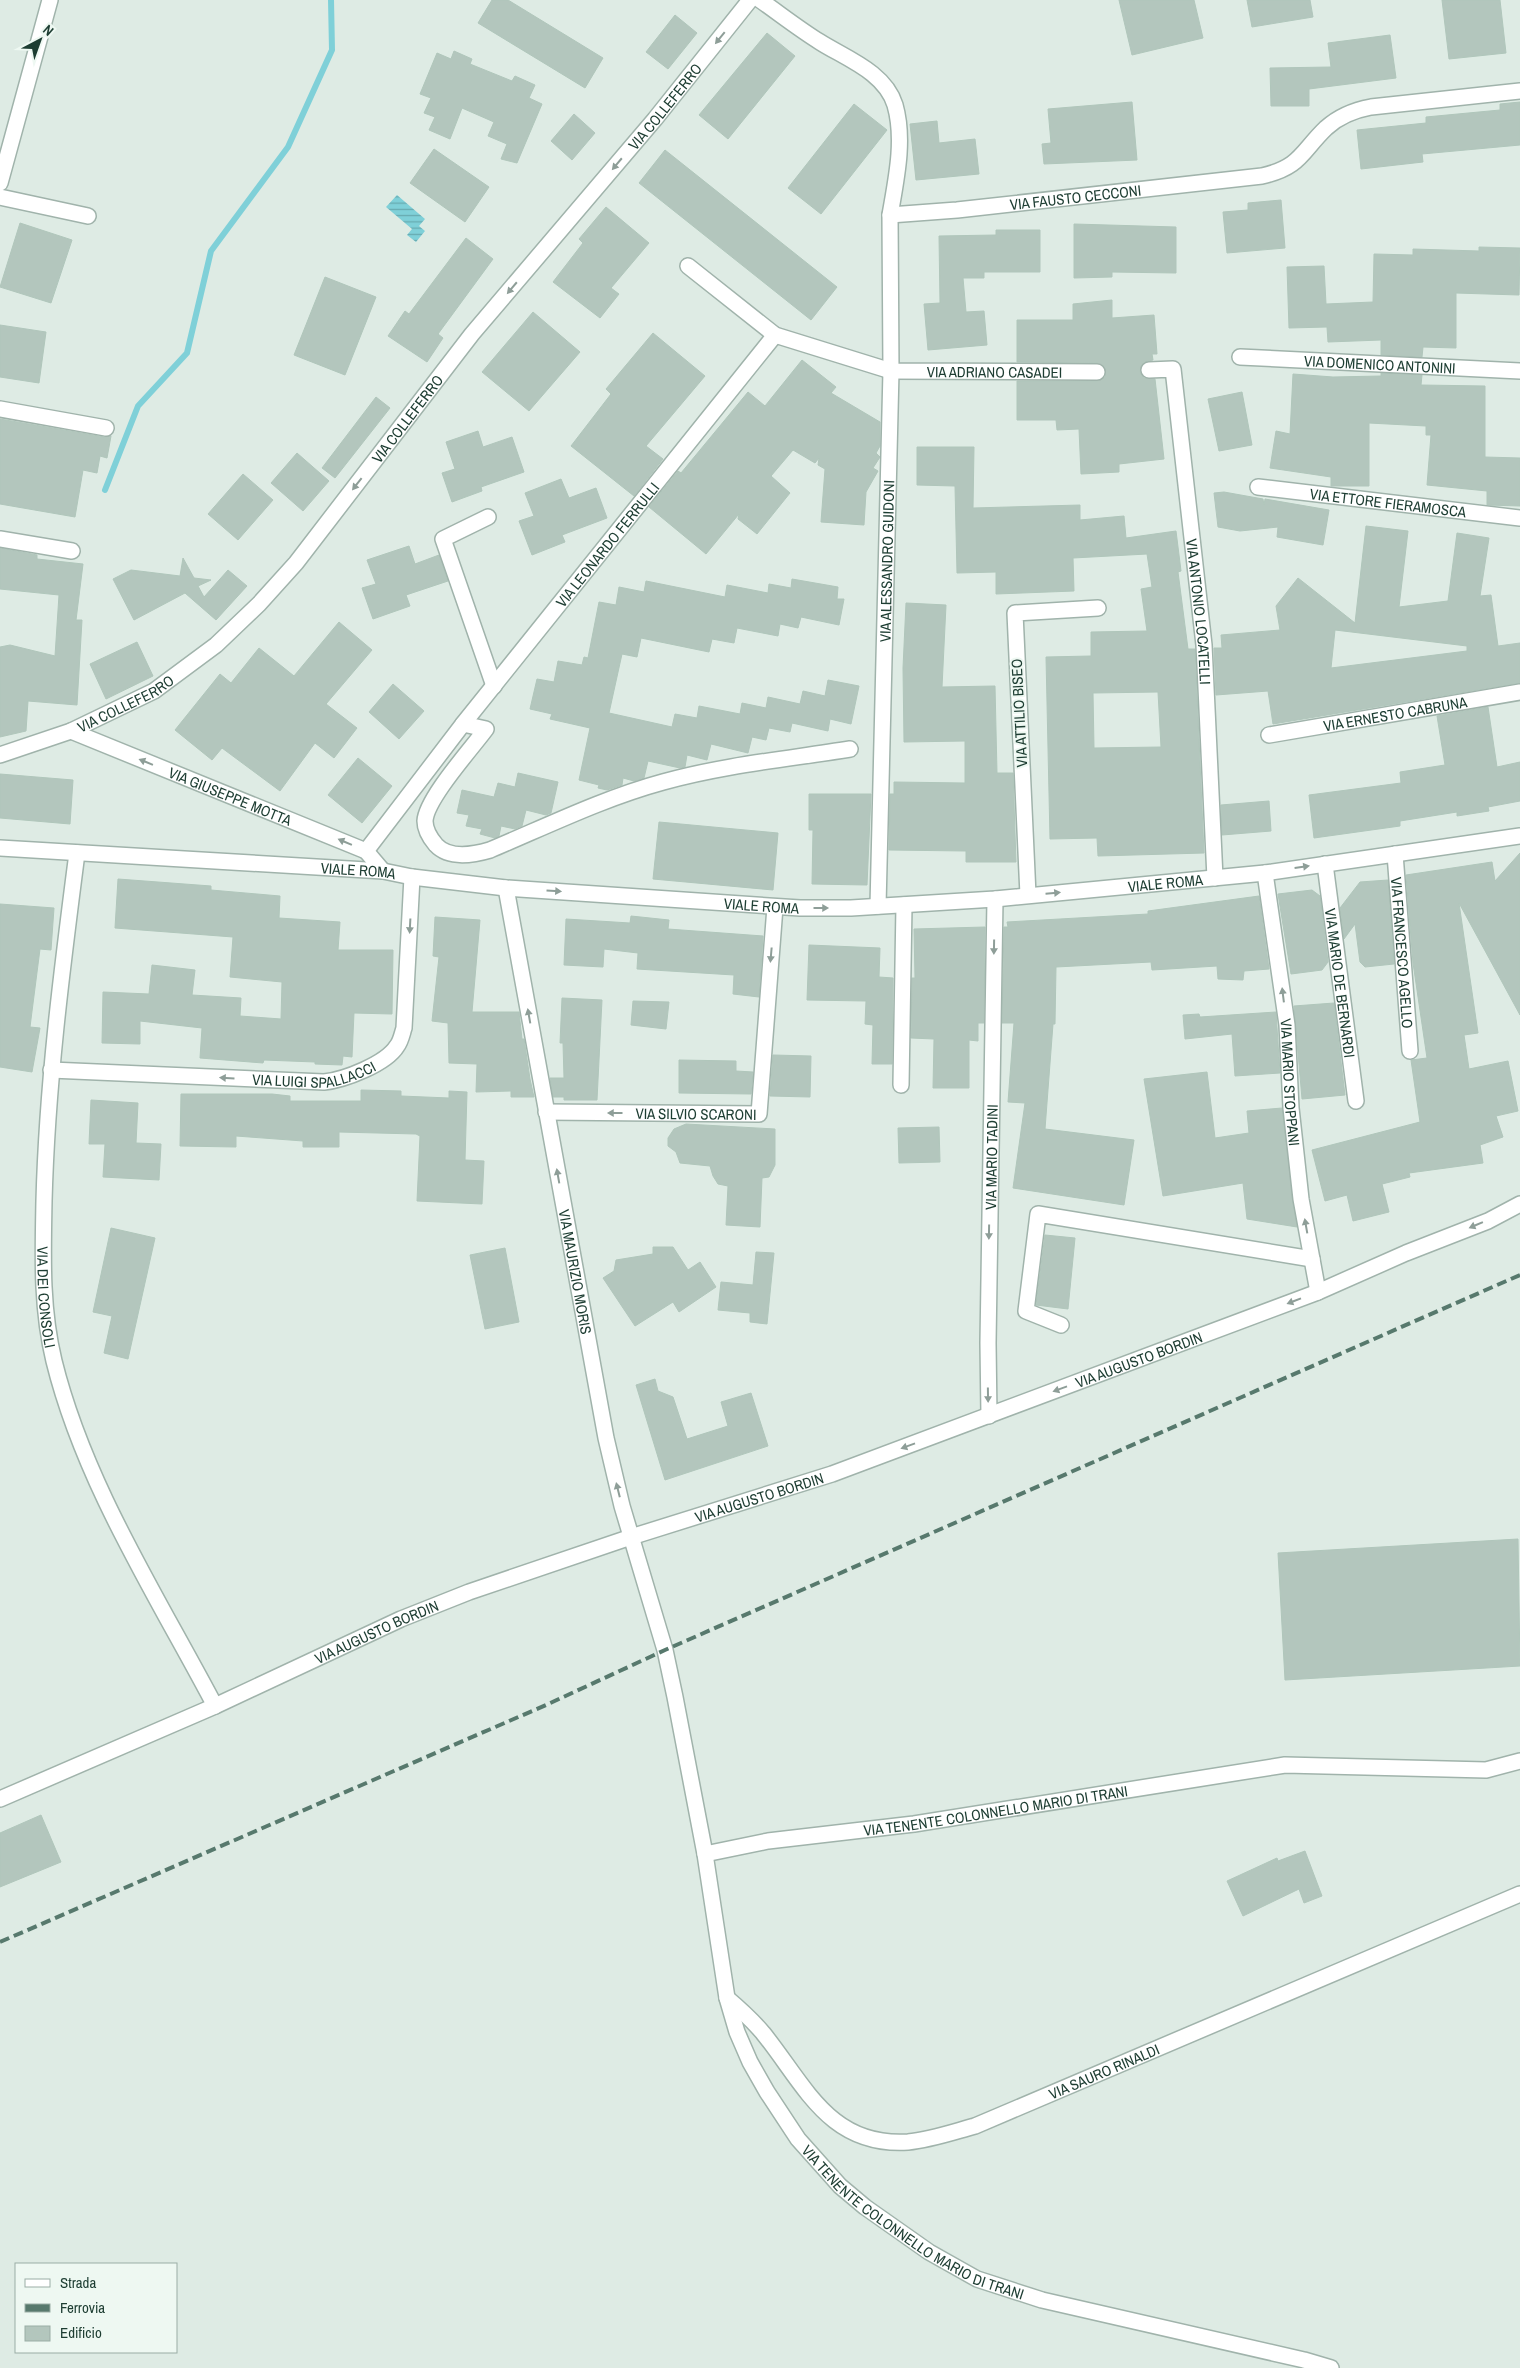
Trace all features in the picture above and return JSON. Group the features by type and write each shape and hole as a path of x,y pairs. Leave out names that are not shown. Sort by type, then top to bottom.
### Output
{"street":[{"path":"0,183 50,0"},
{"name":"VIA COLLEFERRO","path":"0,754 71,731 134,702 170,680 216,645 272,590 296,563 472,334 655,120 750,0"},
{"path":"760,0 820,42 862,67 880,82 890,95 896,110 899,137 898,171 890,215"},
{"name":"VIA FAUSTO CECCONI","path":"890,215 957,210 1262,176 1290,166 1308,151 1332,123 1365,108 1520,91"},
{"path":"0,197 88,216"},
{"name":"VIA ALESSANDRO GUIDONI","path":"878,906 891,371 890,215"},
{"path":"688,266 774,335 891,371"},
{"name":"VIA LEONARDO FERRULLI","path":"366,851 463,724 774,335"},
{"name":"VIA DOMENICO ANTONINI","path":"1240,357 1520,372"},
{"name":"VIA ANTONIO LOCATELLI","path":"1149,370 1173,369 1204,645 1214,878"},
{"name":"VIA ADRIANO CASADEI","path":"891,371 1097,372"},
{"path":"0,409 106,428"},
{"name":"VIA ETTORE FIERAMOSCA","path":"1258,487 1520,518"},
{"path":"488,517 443,539 494,686"},
{"path":"0,539 72,552"},
{"name":"VIA ATTILIO BISEO","path":"1028,895 1015,613 1098,608"},
{"name":"VIA ERNESTO CABRUNA","path":"1269,735 1520,692"},
{"path":"463,724 486,728 427,808 425,822 428,835 437,847 450,854 464,855 490,850 624,794 662,782 697,774 850,749"},
{"name":"VIA GIUSEPPE MOTTA","path":"71,731 366,851 383,871"},
{"name":"VIALE ROMA","path":"0,848 383,871 412,877 506,888 775,907 843,908 995,899 1265,873 1520,836"},
{"name":"VIA DEI CONSOLI","path":"76,853 51,1070 46,1143 42,1263 46,1320 54,1361 77,1432 99,1484 215,1706"},
{"name":"VIA FRANCESCO AGELLO","path":"1394,854 1410,1051"},
{"name":"VIA MARIO DE BERNARDI","path":"1326,864 1356,1101"},
{"name":"VIA MARIO STOPPANI","path":"1265,873 1287,1025 1291,1108 1301,1199 1318,1292"},
{"name":"VIA LUIGI SPALLACCI","path":"51,1070 324,1082 350,1075 384,1059 398,1046 404,1028 412,877"},
{"name":"VIA MAURIZIO MORIS","path":"506,888 606,1438 631,1537 665,1650"},
{"name":"VIA MARIO TADINI","path":"988,1416 995,899"},
{"path":"901,1085 904,905"},
{"name":"VIA SILVIO SCARONI","path":"546,1112 759,1114 775,907"},
{"name":"VIA AUGUSTO BORDIN","path":"0,1798 215,1706 434,1606 518,1574 832,1474 1318,1292 1406,1253 1488,1220 1520,1204"},
{"path":"1061,1325 1026,1311 1038,1214 1312,1259"},
{"name":"VIA TENENTE COLONNELLO MARIO DI TRANI","path":"665,1650 705,1854 727,1998 743,2047 758,2078 798,2139 813,2157 840,2186 865,2207 946,2263 977,2279 1017,2294 1304,2360 1331,2368"},
{"name":"VIA TENENTE COLONNELLO MARIO DI TRANI","path":"705,1854 768,1841 914,1824 1285,1766 1486,1770 1520,1761"},
{"name":"VIA SAURO RINALDI","path":"727,1998 762,2032 807,2092 837,2122 850,2132 865,2138 908,2142 975,2126 1520,1894"}],"water":[{"path":"397,195 425,219 419,226 425,231 416,242 407,235 412,229 386,207"}],"building":[{"path":"492,0 508,0 603,58 585,88 478,23"},
{"path":"1119,0 1194,0 1203,38 1132,55"},
{"path":"1247,0 1310,0 1313,17 1252,27"},
{"path":"1442,0 1500,0 1506,53 1449,59"},
{"path":"675,15 697,33 668,69 646,52"},
{"path":"767,33 795,56 728,139 699,115"},
{"path":"1390,35 1396,78 1309,89 1309,106 1271,106 1270,68 1331,67 1328,43"},
{"path":"454,51 472,59 470,64 512,81 515,76 535,85 529,98 542,104 517,163 501,159 507,144 488,136 494,122 462,108 450,139 429,130 435,117 424,113 431,98 420,94 437,53 451,59"},
{"path":"1132,102 1137,160 1044,164 1042,144 1051,143 1048,109"},
{"path":"1520,102 1520,145 1422,154 1423,162 1361,169 1357,130 1426,123 1426,117 1500,110 1500,104"},
{"path":"854,104 887,130 821,214 788,188"},
{"path":"574,114 595,133 572,160 551,141"},
{"path":"937,121 939,143 975,139 979,174 916,180 910,124"},
{"path":"434,149 489,187 465,222 410,183"},
{"path":"665,150 837,287 811,320 639,183"},
{"path":"1281,200 1285,248 1227,253 1223,212 1248,210 1248,203"},
{"path":"606,207 649,243 611,288 619,294 600,318 553,282 583,243 579,239"},
{"path":"20,223 72,240 51,303 0,287"},
{"path":"1074,224 1176,227 1176,273 1112,272 1112,277 1074,278"},
{"path":"996,230 1040,230 1040,272 984,272 984,278 963,278 966,312 984,311 987,345 928,350 924,304 940,303 939,236 996,235"},
{"path":"466,238 493,259 438,334 443,338 427,362 388,336 405,311 409,314"},
{"path":"1479,247 1520,248 1519,295 1456,293 1456,348 1423,347 1422,357 1381,355 1381,340 1328,342 1327,327 1289,328 1287,267 1324,266 1326,304 1373,302 1374,254 1413,255 1413,249 1479,251"},
{"path":"325,277 376,297 345,375 294,355"},
{"path":"1112,300 1112,318 1154,315 1157,354 1152,354 1153,360 1144,362 1140,371 1144,378 1155,379 1164,459 1119,464 1119,472 1081,474 1079,429 1057,430 1056,420 1017,420 1017,381 1097,381 1105,377 1105,368 1097,363 1017,362 1017,320 1073,320 1073,304"},
{"path":"533,312 580,352 529,411 482,372"},
{"path":"0,325 46,332 39,383 0,377"},
{"path":"653,333 705,376 646,446 663,459 634,496 571,446 611,394 606,389"},
{"path":"802,360 836,387 831,393 880,422 880,446 876,453 880,457 873,468 878,471 866,492 864,525 821,522 825,469 818,465 819,458 815,463 793,450 771,476 790,493 757,534 738,519 739,514 706,554 649,507 678,471 681,473 748,392 765,406"},
{"path":"1381,373 1422,375 1421,385 1485,386 1485,457 1520,458 1520,506 1487,505 1487,491 1427,485 1431,435 1426,435 1426,426 1369,423 1369,486 1331,486 1331,477 1270,468 1276,431 1290,434 1293,374 1333,377 1381,376"},
{"path":"1242,392 1252,445 1219,451 1208,399"},
{"path":"376,397 390,408 335,478 322,468"},
{"path":"0,419 104,437 111,436 107,458 100,456 97,473 83,470 75,517 0,504"},
{"path":"478,431 483,447 512,437 524,472 481,487 482,491 452,502 442,473 455,469 446,442"},
{"path":"917,447 974,447 973,508 1080,505 1080,520 1124,516 1126,538 1176,531 1181,571 1178,572 1188,649 1195,649 1204,853 1098,856 1097,838 1050,839 1046,657 1091,656 1091,632 1147,631 1141,589 1152,587 1147,554 1073,558 1074,591 996,594 996,572 957,573 955,486 917,485","holes":["1158,692 1161,747 1094,748 1093,693"]},
{"path":"297,453 329,481 303,511 271,483"},
{"path":"243,474 273,500 238,540 208,514"},
{"path":"561,479 569,498 596,488 607,518 562,535 565,542 532,555 519,521 534,516 525,493"},
{"path":"1224,492 1263,499 1264,505 1265,499 1329,510 1323,545 1277,537 1278,527 1240,531 1218,527 1214,493"},
{"path":"1366,526 1408,531 1399,607 1448,601 1457,533 1489,538 1480,596 1491,595 1498,646 1520,643 1520,683 1273,724 1268,691 1216,695 1214,648 1222,648 1221,635 1280,630 1276,606 1298,578 1355,623","holes":["1335,630 1467,646 1467,651 1331,668"]},
{"path":"409,546 415,564 439,555 448,581 406,595 410,606 373,619 362,588 376,584 367,560"},
{"path":"0,548 37,555 37,559 83,564 76,620 82,620 77,705 28,701 26,731 0,737 0,647 10,645 55,656 59,595 0,589"},
{"path":"183,558 194,578 211,580 198,586 204,597 228,570 247,586 216,620 185,593 134,620 113,579 131,570 180,576"},
{"path":"792,579 838,587 837,599 844,599 839,625 801,617 798,628 780,624 778,636 737,628 734,643 712,639 709,652 641,638 637,657 622,654 609,713 672,727 675,714 697,718 699,706 740,714 742,703 766,708 768,697 800,704 803,691 825,696 828,680 859,686 851,724 830,719 828,731 792,723 790,732 769,728 766,740 752,737 748,753 711,744 707,760 687,755 685,767 680,768 648,761 644,778 634,781 623,778 622,785 607,790 598,788 599,785 579,780 590,728 550,719 552,714 530,709 537,679 554,682 558,661 582,665 584,657 588,658 599,602 616,605 619,587 644,592 646,581 725,597 727,585 768,593 769,584 791,588"},
{"path":"906,603 946,605 942,687 995,686 997,773 1013,773 1016,862 966,862 966,851 889,850 890,794 894,794 894,782 965,783 965,741 904,742 903,668"},
{"path":"339,622 372,650 326,704 357,728 334,758 315,743 280,791 222,748 212,760 175,730 220,674 231,683 259,648 294,676"},
{"path":"137,642 153,676 106,699 90,664"},
{"path":"393,684 424,711 399,739 369,712"},
{"path":"1488,707 1497,767 1520,762 1520,801 1488,807 1489,811 1457,816 1457,812 1400,821 1400,826 1314,838 1309,795 1401,783 1400,772 1445,765 1437,716"},
{"path":"358,758 392,786 362,823 328,795"},
{"path":"518,773 558,782 551,813 546,815 526,810 522,826 515,829 501,826 499,836 495,838 480,834 482,829 466,826 469,815 457,813 462,790 494,797 498,783 515,787"},
{"path":"0,774 73,780 70,824 0,818"},
{"path":"809,794 871,794 867,885 812,884 813,830 809,830"},
{"path":"1269,801 1271,831 1222,835 1221,805"},
{"path":"659,822 778,833 773,890 653,879"},
{"path":"1520,853 1520,1015 1459,903 1478,1033 1464,1035 1469,1069 1508,1061 1518,1111 1496,1116 1503,1137 1480,1145 1483,1163 1409,1173 1410,1177 1382,1184 1389,1212 1353,1221 1347,1195 1325,1201 1312,1150 1420,1122 1411,1060 1427,1058 1413,963 1406,875 1492,862 1495,881"},
{"path":"118,879 211,886 211,890 280,896 279,918 340,922 338,950 393,950 392,1014 354,1013 352,1057 343,1056 342,1065 264,1060 263,1063 200,1058 202,1028 140,1021 140,1044 102,1043 103,992 149,994 152,965 195,970 192,995 241,998 240,1016 281,1019 282,982 230,977 233,937 115,928"},
{"path":"1388,880 1394,964 1365,967 1360,962 1355,924 1344,939 1340,908 1360,882"},
{"path":"1312,890 1320,896 1328,962 1322,970 1291,974 1278,894"},
{"path":"1259,896 1269,969 1244,971 1243,980 1218,979 1217,966 1152,970 1151,962 1056,967 1055,1024 1053,1024 1045,1129 1134,1140 1124,1205 1013,1188 1025,1103 1008,1102 1014,1023 1002,1023 1004,927 1008,927 1007,922 1148,914 1148,911"},
{"path":"0,904 54,908 51,950 40,949 30,1027 40,1028 32,1072 0,1067"},
{"path":"631,916 669,920 668,929 763,936 759,997 733,994 734,975 637,969 638,953 604,949 603,967 564,965 566,919 630,923"},
{"path":"435,917 480,920 472,1012 519,1012 522,1039 524,1039 534,1097 511,1097 511,1091 476,1092 477,1064 449,1063 448,1023 432,1021 439,957 433,956"},
{"path":"985,927 984,1023 978,1023 978,1041 969,1040 969,1088 933,1088 934,1039 911,1038 912,978 915,978 914,929"},
{"path":"809,945 880,948 879,977 893,978 892,1064 872,1064 873,1025 865,1024 866,1001 807,1000"},
{"path":"562,998 602,1000 597,1100 564,1100 564,1097 553,1097 550,1078 564,1078 563,1043 560,1043"},
{"path":"633,1001 669,1002 666,1029 631,1025"},
{"path":"1334,1003 1345,1095 1302,1099 1294,1006"},
{"path":"1276,1012 1280,1073 1235,1076 1232,1034 1185,1039 1183,1015 1199,1014 1200,1017"},
{"path":"773,1055 811,1056 810,1097 770,1096"},
{"path":"679,1060 736,1061 736,1071 753,1072 751,1094 679,1093"},
{"path":"1207,1072 1215,1138 1249,1133 1247,1111 1282,1108 1297,1227 1247,1219 1243,1183 1163,1196 1144,1079"},
{"path":"361,1090 401,1091 401,1096 449,1098 449,1091 467,1092 465,1160 484,1161 482,1204 417,1201 420,1136 416,1134 339,1132 339,1147 303,1147 303,1141 236,1136 236,1147 180,1146 181,1094 272,1094 290,1096 290,1101 361,1101"},
{"path":"91,1100 138,1103 136,1143 161,1144 159,1180 103,1177 105,1144 89,1144"},
{"path":"686,1124 775,1129 775,1165 769,1177 762,1178 760,1227 726,1225 728,1186 718,1184 710,1166 680,1163 676,1152 668,1146 668,1138 674,1129"},
{"path":"939,1127 940,1162 899,1163 898,1128"},
{"path":"111,1228 155,1238 128,1359 104,1353 112,1316 93,1312"},
{"path":"1045,1235 1075,1238 1068,1309 1036,1305"},
{"path":"653,1247 673,1247 688,1270 700,1262 716,1287 679,1312 673,1302 635,1326 603,1278 614,1271 616,1260 653,1254"},
{"path":"505,1248 519,1322 485,1329 470,1255"},
{"path":"756,1252 774,1253 767,1324 750,1322 750,1313 718,1310 721,1282 753,1285"},
{"path":"655,1379 658,1391 673,1397 687,1439 728,1426 721,1402 751,1393 768,1446 665,1480 636,1385"},
{"path":"1518,1539 1520,1666 1285,1680 1278,1553"},
{"path":"41,1815 61,1862 0,1887 0,1833"},
{"path":"1305,1851 1322,1896 1304,1903 1299,1889 1243,1916 1227,1881 1277,1858 1278,1861"}],"waterway":[{"path":"105,490 138,406 187,353 211,251 288,147 332,50 331,0"}],"railway":[{"path":"0,1942 546,1705 665,1650 1520,1275"}]}
